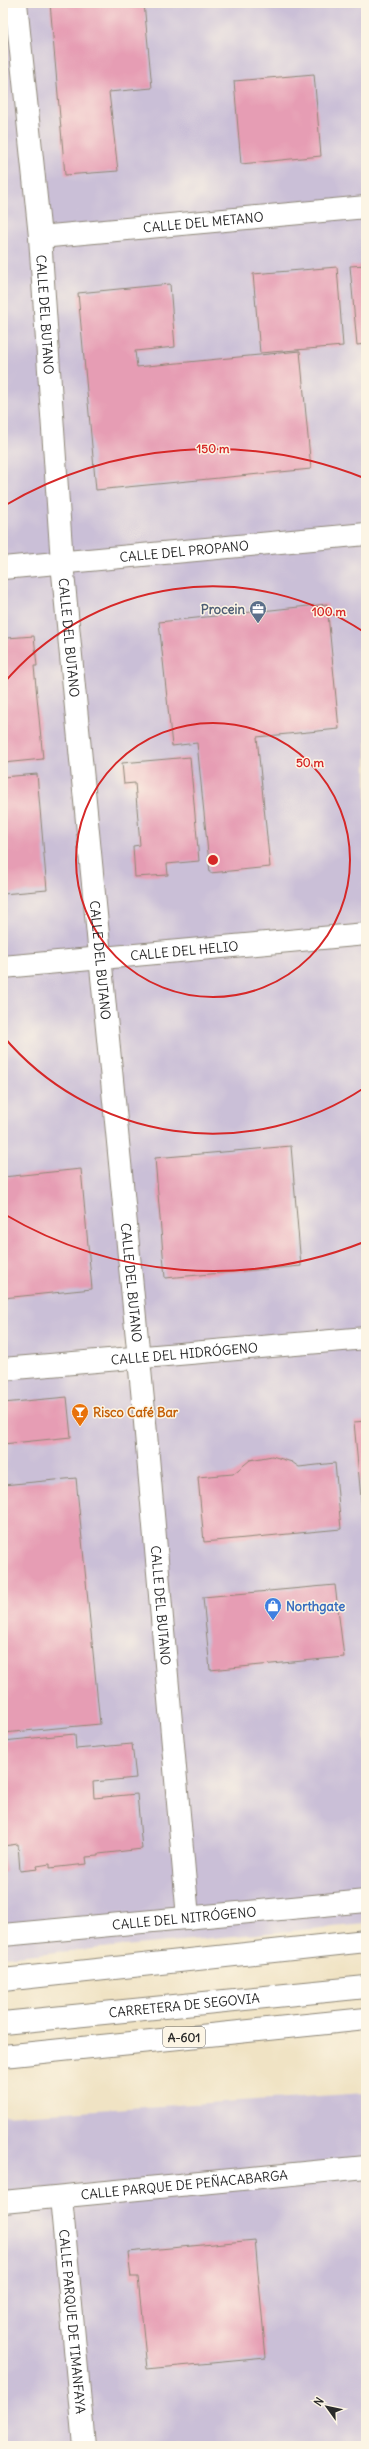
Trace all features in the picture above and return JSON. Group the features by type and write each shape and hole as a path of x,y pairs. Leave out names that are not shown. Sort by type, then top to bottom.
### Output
{"main road":[{"name":"CALLE DEL BUTANO","path":"16,3 40,237 62,563 138,1357 188,1918"},
{"name":"CALLE DEL METANO","path":"40,237 366,207"},
{"name":"CALLE DEL PROPANO","path":"3,568 366,534"},
{"name":"CALLE DEL HELIO","path":"3,968 366,934"},
{"name":"CALLE DEL HIDRÓGENO","path":"3,1369 366,1338"},
{"name":"CALLE DEL NITRÓGENO","path":"3,1935 366,1901"},
{"path":"3,1980 366,1941"},
{"name":"CARRETERA DE SEGOVIA","path":"3,2023 366,1987"},
{"name":"A-601","path":"3,2056 366,2019"},
{"name":"CALLE PARQUE DE PEÑACABARGA","path":"3,2202 61,2197 162,2197 366,2167"},
{"name":"CALLE PARQUE DE TIMANFAYA","path":"61,2197 84,2446"}],"shaded area":[{"path":"3,3 366,3 366,1924 3,1957"},
{"path":"366,2093 366,2446 3,2446 3,2116"}],"building":[{"path":"50,3 144,3 152,88 109,92 118,171 65,175"},
{"path":"314,74 321,156 241,164 234,81"},
{"path":"366,265 366,344 357,345 350,266"},
{"path":"337,267 343,346 260,353 253,274"},
{"path":"170,284 175,347 135,351 137,367 300,351 311,469 96,490 78,293"},
{"path":"327,604 339,729 257,737 270,867 210,873 197,743 172,746 159,622"},
{"path":"34,636 37,666 34,666 43,759 3,763 3,641 7,641 7,638"},
{"path":"190,757 199,861 167,864 168,875 135,877 133,846 140,845 135,783 124,784 122,763"},
{"path":"37,774 47,890 3,894 3,777"},
{"path":"291,1146 301,1266 165,1278 155,1158"},
{"path":"81,1169 92,1289 3,1298 3,1177"},
{"path":"67,1397 71,1437 3,1444 3,1403"},
{"path":"366,1421 366,1542 365,1542 354,1422"},
{"path":"272,1456 292,1462 299,1467 335,1463 341,1529 204,1542 198,1477 233,1474 250,1460"},
{"path":"76,1478 100,1724 3,1733 3,1485"},
{"path":"335,1585 344,1657 210,1670 203,1597"},
{"path":"75,1734 76,1749 132,1744 136,1778 93,1782 94,1798 137,1794 142,1849 86,1857 87,1864 50,1868 50,1864 37,1866 38,1869 20,1871 18,1844 3,1846 3,1741"},
{"path":"3,1852 6,1872 3,1872"},
{"path":"255,2240 266,2358 147,2369 138,2277 131,2277 128,2252"}],"place":[{"name":"Procein","path":"258,624"},
{"name":"Risco Café Bar","path":"80,1427"},
{"name":"Northgate","path":"273,1621"}]}
